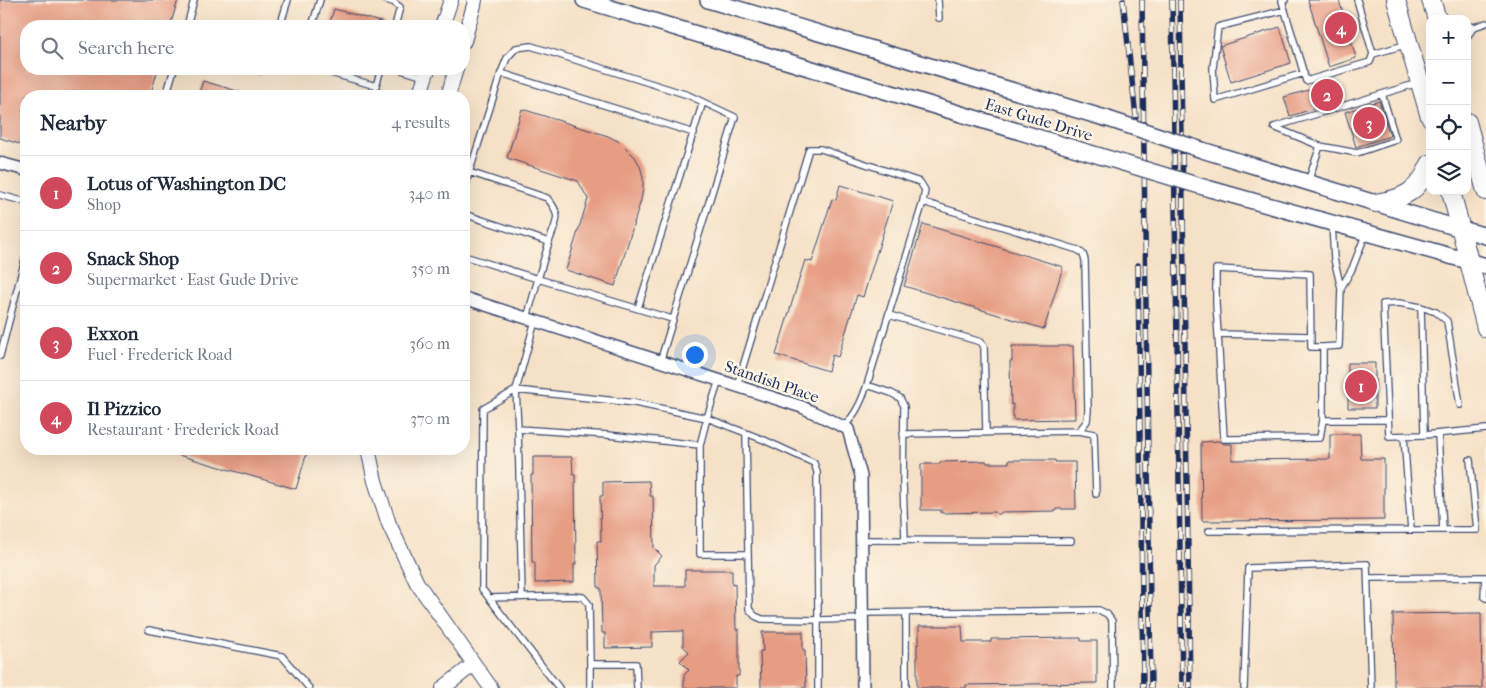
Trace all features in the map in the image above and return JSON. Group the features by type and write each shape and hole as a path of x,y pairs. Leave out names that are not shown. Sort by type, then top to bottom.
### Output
{"main road":[{"name":"East Gude Drive","path":"584,0 1210,189 1478,264"},
{"name":"East Gude Drive","path":"708,0 1108,119 1202,150 1486,236"},
{"path":"1396,0 1427,105"},
{"path":"1431,0 1437,15"},
{"path":"1471,137 1486,191"},
{"path":"1376,203 1391,201 1416,188 1426,173"},
{"path":"1451,195 1460,228 1478,264 1473,282 1486,328"}],"street":[{"path":"444,20 451,0"},
{"path":"470,20 474,0"},
{"path":"421,90 426,75"},
{"path":"450,90 454,75"},
{"path":"0,163 20,168"},
{"name":"Standish Place","path":"470,300 802,407 844,427"},
{"path":"844,427 848,429 860,476 863,688"},
{"path":"369,455 388,524 417,583 474,664 485,686"},
{"path":"443,688 474,664"}],"lane":[{"path":"189,20 194,0"},
{"path":"282,20 288,0"},
{"path":"314,20 320,0"},
{"path":"386,0 400,7 397,20"},
{"path":"938,0 939,18"},
{"path":"1285,0 1282,1 1306,81 1370,62 1373,54 1357,0"},
{"path":"1285,10 1218,27 1213,68 1215,100 1304,73"},
{"path":"1471,31 1474,27 1486,23"},
{"path":"1373,54 1409,43"},
{"path":"470,169 500,73 507,58 516,48 531,46 688,95 735,117 660,362"},
{"path":"500,73 694,133"},
{"path":"168,90 172,75"},
{"path":"338,75 376,86 380,75"},
{"path":"1382,94 1396,140 1357,153 1320,146 1274,127 1421,82"},
{"path":"638,308 703,102"},
{"path":"1308,182 1320,146"},
{"path":"737,386 810,149 821,149 920,182 925,190 923,202 889,315 861,404 844,427"},
{"path":"470,172 547,198 555,207 557,217 538,279 516,390 522,597"},
{"path":"0,195 20,200"},
{"path":"923,202 1078,250 1083,254 1085,260 1088,410 1086,421 1080,431"},
{"path":"470,216 550,242"},
{"path":"1323,347 1323,420 1320,438 1224,439 1216,304 1216,269 1310,274 1311,347 1339,346 1341,288 1334,259 1332,222"},
{"path":"1341,288 1352,269 1366,232"},
{"path":"470,258 672,319"},
{"path":"0,356 20,278"},
{"path":"1460,404 1447,321 1436,312 1421,307 1399,303 1383,304 1389,436 1438,434 1486,429"},
{"path":"1421,307 1424,435"},
{"path":"889,315 981,342 984,347 986,433"},
{"path":"1218,334 1311,336"},
{"path":"719,380 700,445 700,554 748,554"},
{"path":"867,385 891,392 900,398 904,406 903,483 905,540"},
{"path":"558,688 482,589 483,409 516,390 635,404 707,418 764,440 814,463 816,472 818,688"},
{"path":"1323,420 1388,420"},
{"path":"518,429 608,435 700,445"},
{"path":"903,434 1080,431 1094,434 1096,494"},
{"path":"746,433 749,609 755,616 762,618 818,620 906,613 1098,610 1107,614 1112,621 1113,688"},
{"path":"1438,434 1442,530"},
{"path":"1404,436 1411,530"},
{"path":"1209,531 1477,530 1470,460"},
{"path":"861,540 1071,540"},
{"path":"1244,688 1248,568 1367,564 1370,688"},
{"path":"1368,578 1485,577 1484,597 1486,598"},
{"path":"489,598 583,597 588,604 590,688"},
{"path":"906,613 906,688"},
{"path":"149,630 282,656 309,688"},
{"path":"590,664 636,664 637,688"}],"building":[{"path":"0,0 178,0 172,20 20,20 20,75 156,75 152,90 20,90 20,144 0,138"},
{"path":"1308,0 1339,0 1356,58 1329,67"},
{"path":"334,9 373,20 331,20"},
{"path":"1280,27 1291,63 1231,82 1220,46"},
{"path":"203,81 234,90 200,90"},
{"path":"1334,83 1339,101 1290,116 1284,97"},
{"path":"1379,101 1390,136 1356,147 1345,112"},
{"path":"522,109 608,136 620,142 635,157 640,166 643,177 641,200 615,286 566,270 588,199 578,181 507,158"},
{"path":"840,185 893,201 863,297 857,295 838,357 832,355 828,371 776,355 805,260 812,262 832,199 836,200"},
{"path":"923,224 1063,267 1044,329 904,286"},
{"path":"1012,346 1073,346 1075,419 1013,420 1010,361 1012,361"},
{"path":"1348,363 1375,363 1375,408 1348,408"},
{"path":"1330,434 1360,434 1361,459 1384,459 1384,520 1202,521 1201,442 1220,441 1224,444 1232,444 1232,460 1330,459"},
{"path":"178,455 306,455 296,489"},
{"path":"533,457 572,457 573,475 575,475 576,564 574,564 574,582 535,583 535,562 532,562 531,475 533,475"},
{"path":"1009,460 1075,462 1076,509 1002,512 998,515 995,512 941,513 941,510 921,510 921,464 986,461 987,463 1009,463"},
{"path":"649,481 650,496 653,496 654,548 662,556 654,565 654,586 685,586 685,570 732,570 732,585 735,584 736,630 739,629 739,676 736,676 736,688 684,688 684,675 689,670 680,661 689,652 683,646 683,631 652,632 652,647 605,648 605,633 602,633 601,588 598,588 597,541 601,541 600,496 603,496 603,482"},
{"path":"1481,613 1482,688 1394,688 1393,614"},
{"path":"919,626 962,626 963,642 991,642 991,639 1081,638 1081,641 1097,641 1097,683 966,685 966,688 917,688"},
{"path":"762,632 803,632 806,688 761,688 760,651 763,651"}],"railway":[{"path":"1123,0 1136,117"},
{"path":"1142,0 1151,688"},
{"path":"1172,0 1182,688"},
{"path":"1180,0 1190,688"},
{"path":"1138,265 1143,688"}],"place":[{"name":"Il Pizzico","path":"1341,28"},
{"name":"Snack Shop","path":"1327,95"},
{"name":"Exxon","path":"1369,123"},
{"name":"Lotus of Washington DC","path":"1361,386"}]}
